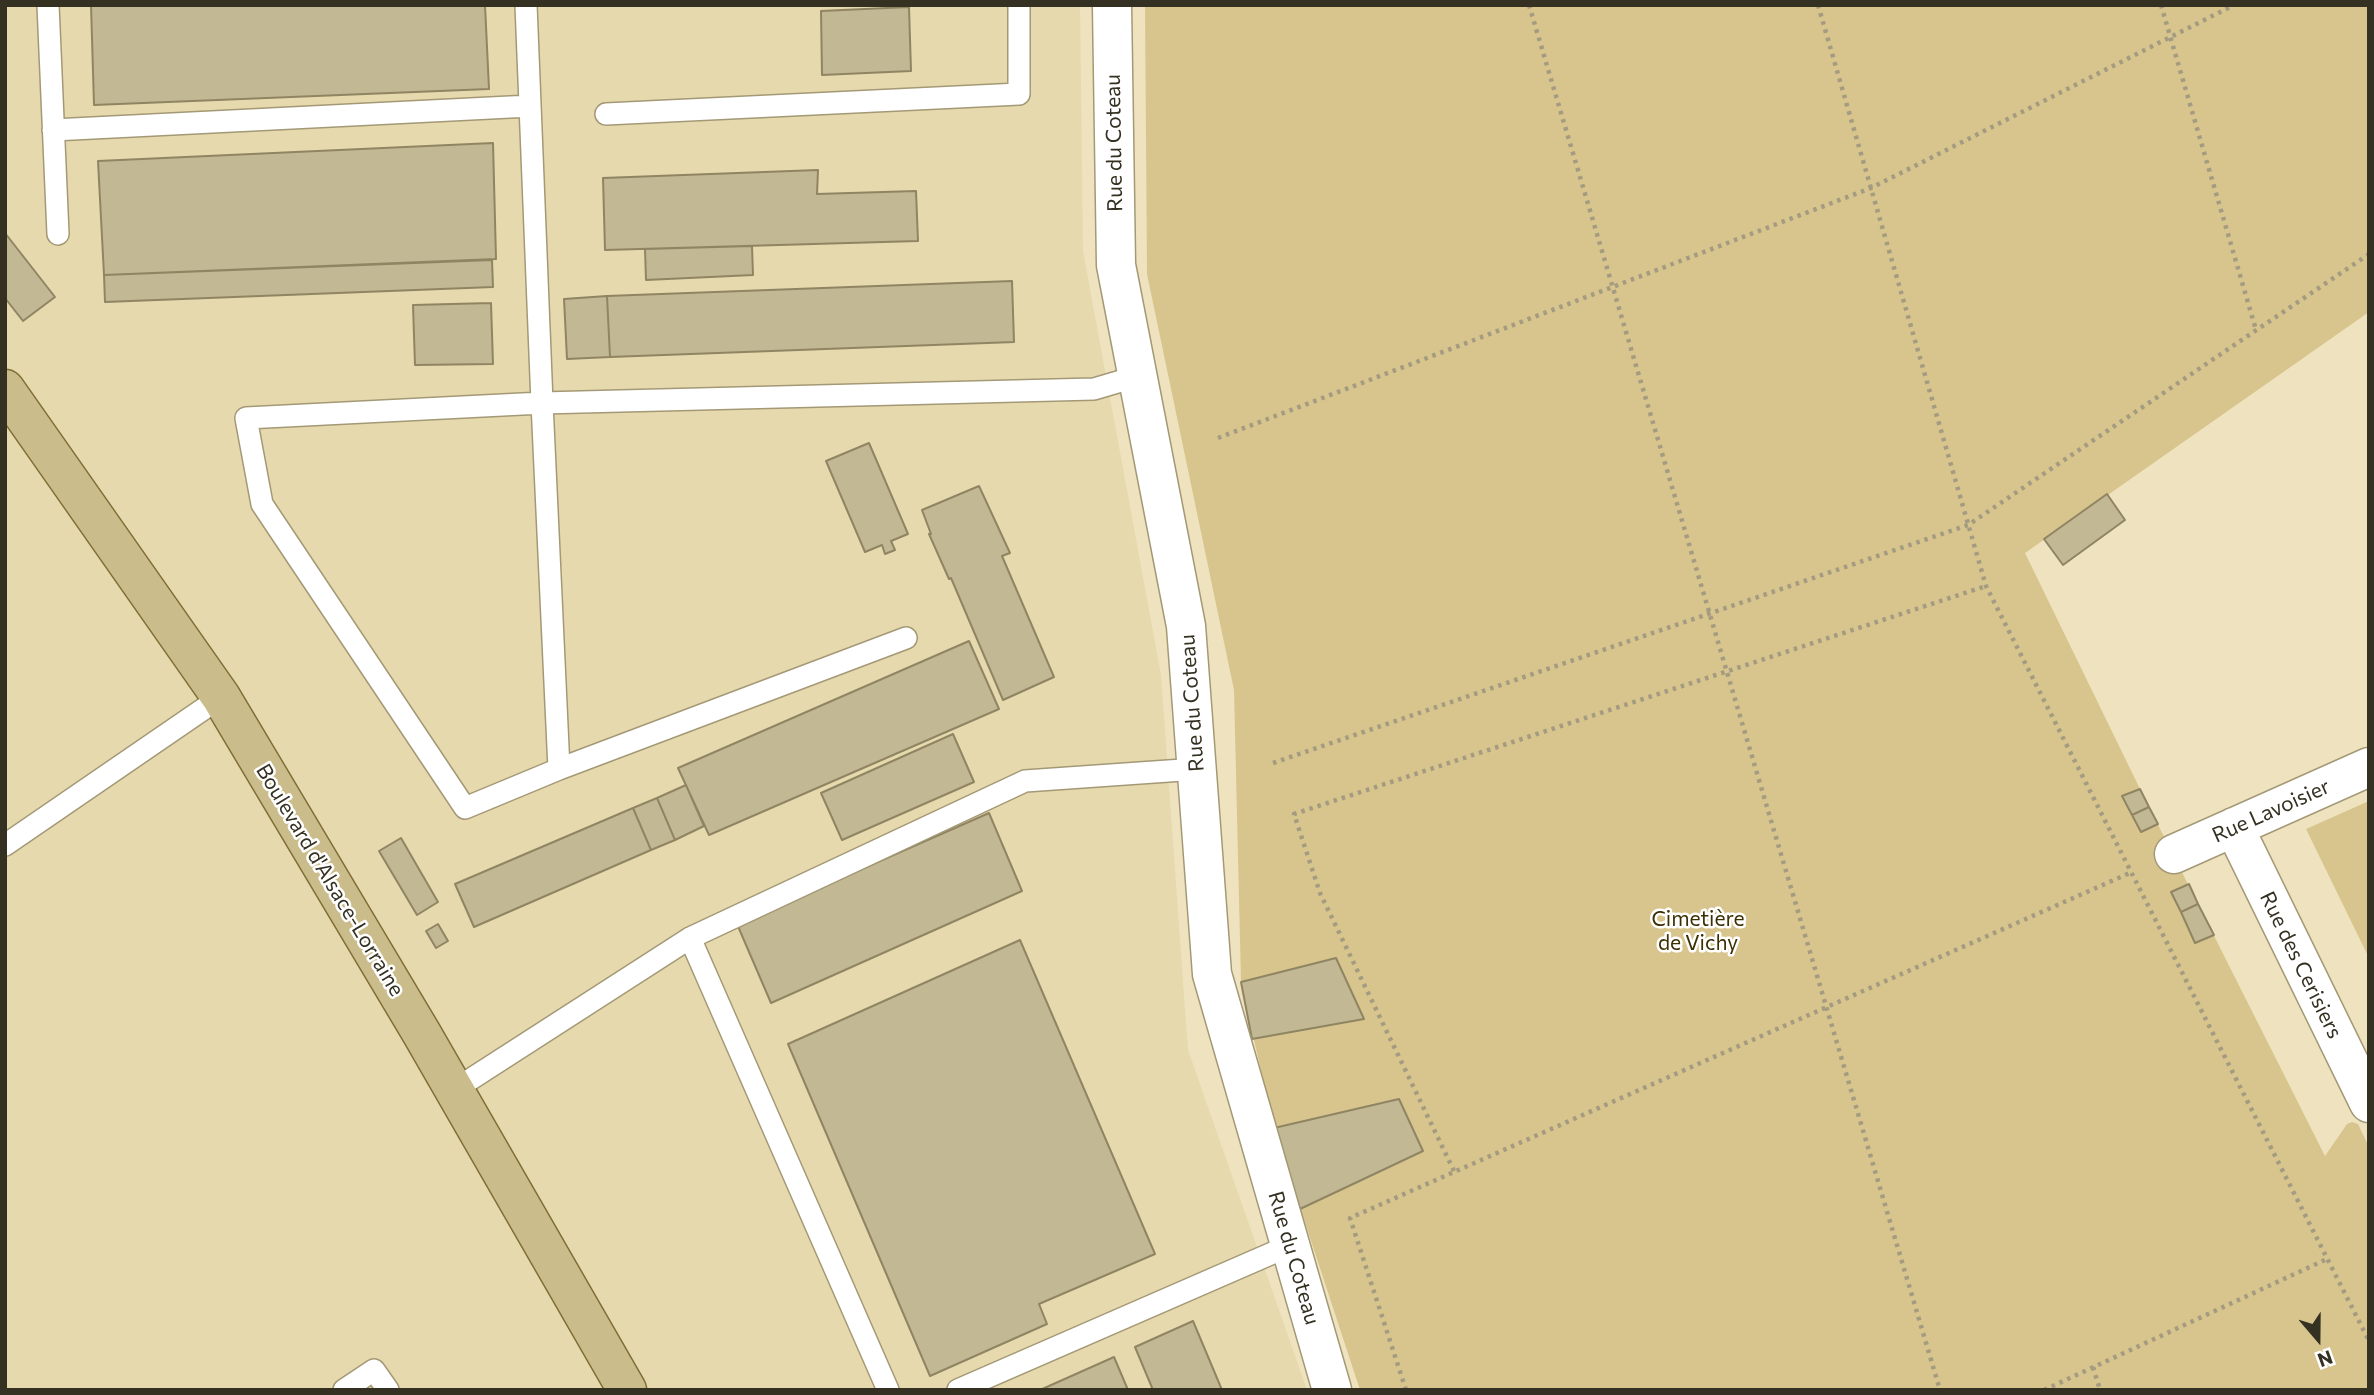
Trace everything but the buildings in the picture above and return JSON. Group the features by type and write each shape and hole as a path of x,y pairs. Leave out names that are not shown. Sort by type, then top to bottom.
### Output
{"main road":[{"name":"Boulevard d'Alsace-Lorraine","path":"5,389 221,697 454,1090 627,1390"}],"street":[{"name":"Rue du Coteau","path":"1112,5 1116,265 1186,625 1212,974 1332,1390"},
{"name":"Rue Lavoisier","path":"2174,854 2369,767"},
{"name":"Rue des Cerisiers","path":"2234,827 2369,1103"}],"lane":[{"path":"48,5 58,234"},
{"path":"527,5 559,769"},
{"path":"606,114 1019,94 1019,5"},
{"path":"53,130 530,106"},
{"path":"906,638 559,769 465,808 262,504 246,418 542,403 1094,389 1138,376"},
{"path":"5,845 221,697"},
{"path":"454,1090 690,937 1025,780 1197,769"},
{"path":"690,937 888,1390"},
{"path":"958,1390 1291,1245"},
{"path":"344,1390 374,1370 388,1390"}],"path":[{"path":"1529,5 1940,1390"},
{"path":"1818,5 1986,586 2369,1341"},
{"path":"2161,5 2256,330"},
{"path":"1218,438 1871,188 2234,5"},
{"path":"1273,763 1968,525 2369,254"},
{"path":"1454,1171 1320,893 1294,814 1986,586"},
{"path":"1406,1390 1350,1217 2174,854"},
{"path":"2044,1390 2327,1259"},
{"path":"2093,1367 2100,1390"}],"shaded area":[{"path":"5,5 1080,5 1083,251 1161,675 1188,1050 1307,1390 5,1390"}],"green space":[{"name":"Cimetière de Vichy","path":"1145,5 2369,5 2369,312 2025,553 2140,789 2325,1156 2347,1124 2352,1122 2358,1124 2369,1147 2369,1390 1360,1390 1274,1128 1241,982 1234,690 1147,274"},
{"path":"2369,801 2369,958 2306,829"}]}
